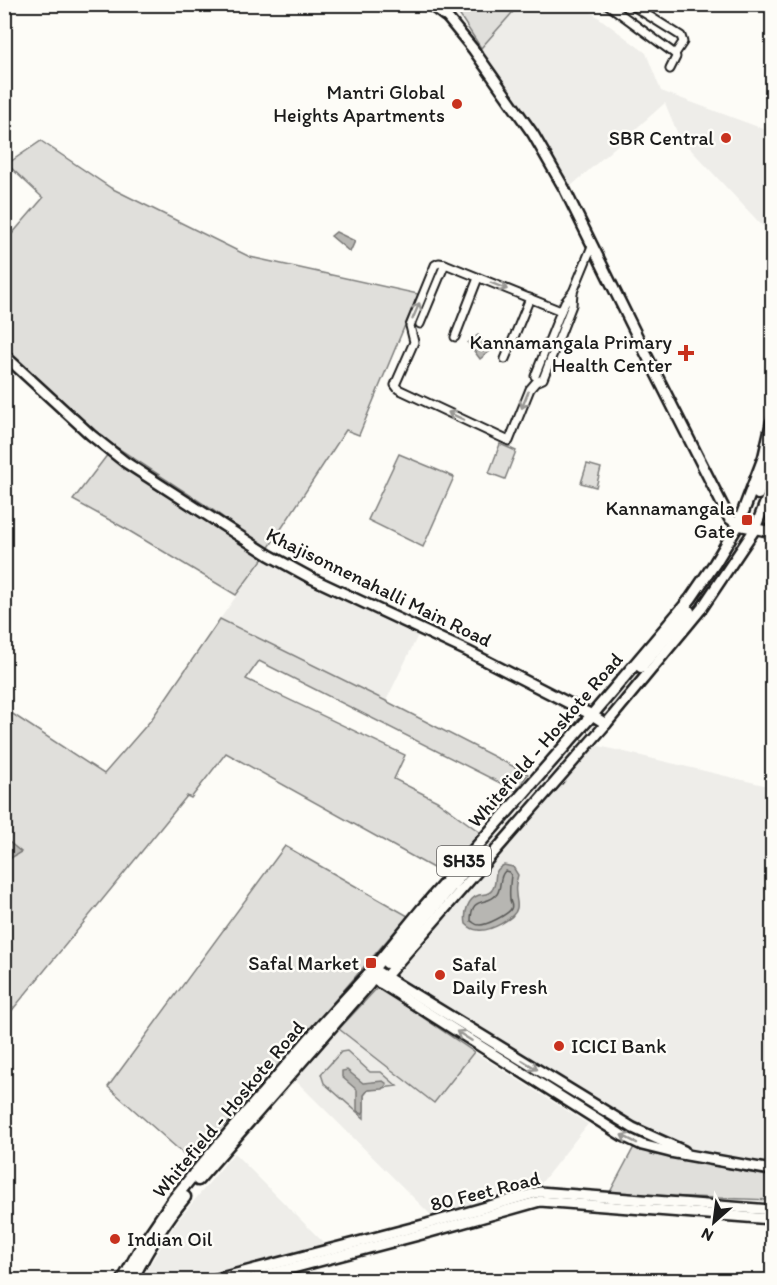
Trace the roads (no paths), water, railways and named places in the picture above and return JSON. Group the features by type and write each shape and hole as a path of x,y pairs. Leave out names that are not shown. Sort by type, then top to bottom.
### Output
{"main road":[{"name":"Whitefield - Hoskote Road","path":"741,526 764,457 772,422"},
{"name":"Whitefield - Hoskote Road","path":"132,1281 168,1220 185,1197 376,976 422,909 599,719 691,598 741,526 763,482 772,455"},
{"name":"Whitefield - Hoskote Road","path":"123,1281 141,1247 173,1200 301,1048 376,976"}],"street":[{"path":"429,4 447,17 481,60 537,141 564,188 729,518 741,526 772,532"},
{"path":"442,4 447,17"},
{"path":"607,4 675,54"},
{"path":"630,4 681,36 683,42 675,54 676,60 670,69"},
{"path":"535,376 561,311 573,292 592,246"},
{"path":"561,311 439,263 435,265 410,326 414,342 395,385 398,389 508,441 530,390 536,382 543,379 572,304 573,292"},
{"path":"420,324 445,264"},
{"path":"455,337 478,278"},
{"path":"505,359 530,298"},
{"name":"Khajisonnenahalli Main Road","path":"4,355 91,435 125,462 269,555 311,578 467,651 599,719"},
{"path":"772,485 755,529 702,608 599,719 376,976 633,1128 683,1150 685,1154 772,1170"},
{"name":"80 Feet Road","path":"213,1281 539,1192 772,1210"},
{"name":"80 Feet Road","path":"247,1281 540,1201 772,1219"}],"water":[{"path":"336,232 355,241 350,252 331,236"},
{"path":"478,335 490,351 480,359 468,343"},
{"path":"9,842 21,852 11,858 5,856"},
{"path":"504,865 513,867 518,875 515,912 495,927 483,930 471,928 465,920 469,903 479,895 491,892 497,871"},
{"path":"347,1070 363,1083 383,1081 387,1084 383,1089 368,1090 364,1095 362,1114 357,1111 357,1090 342,1077 342,1071"}],"place":[{"name":"Mantri Global Heights Apartments","path":"457,104"},
{"name":"SBR Central","path":"726,138"},
{"name":"Kannamangala Primary Health Center","path":"686,353"},
{"name":"Kannamangala Gate","path":"747,520"},
{"name":"Safal Market","path":"371,963"},
{"name":"Safal Daily Fresh","path":"440,975"},
{"name":"ICICI Bank","path":"559,1046"},
{"name":"Indian Oil","path":"115,1239"}]}
